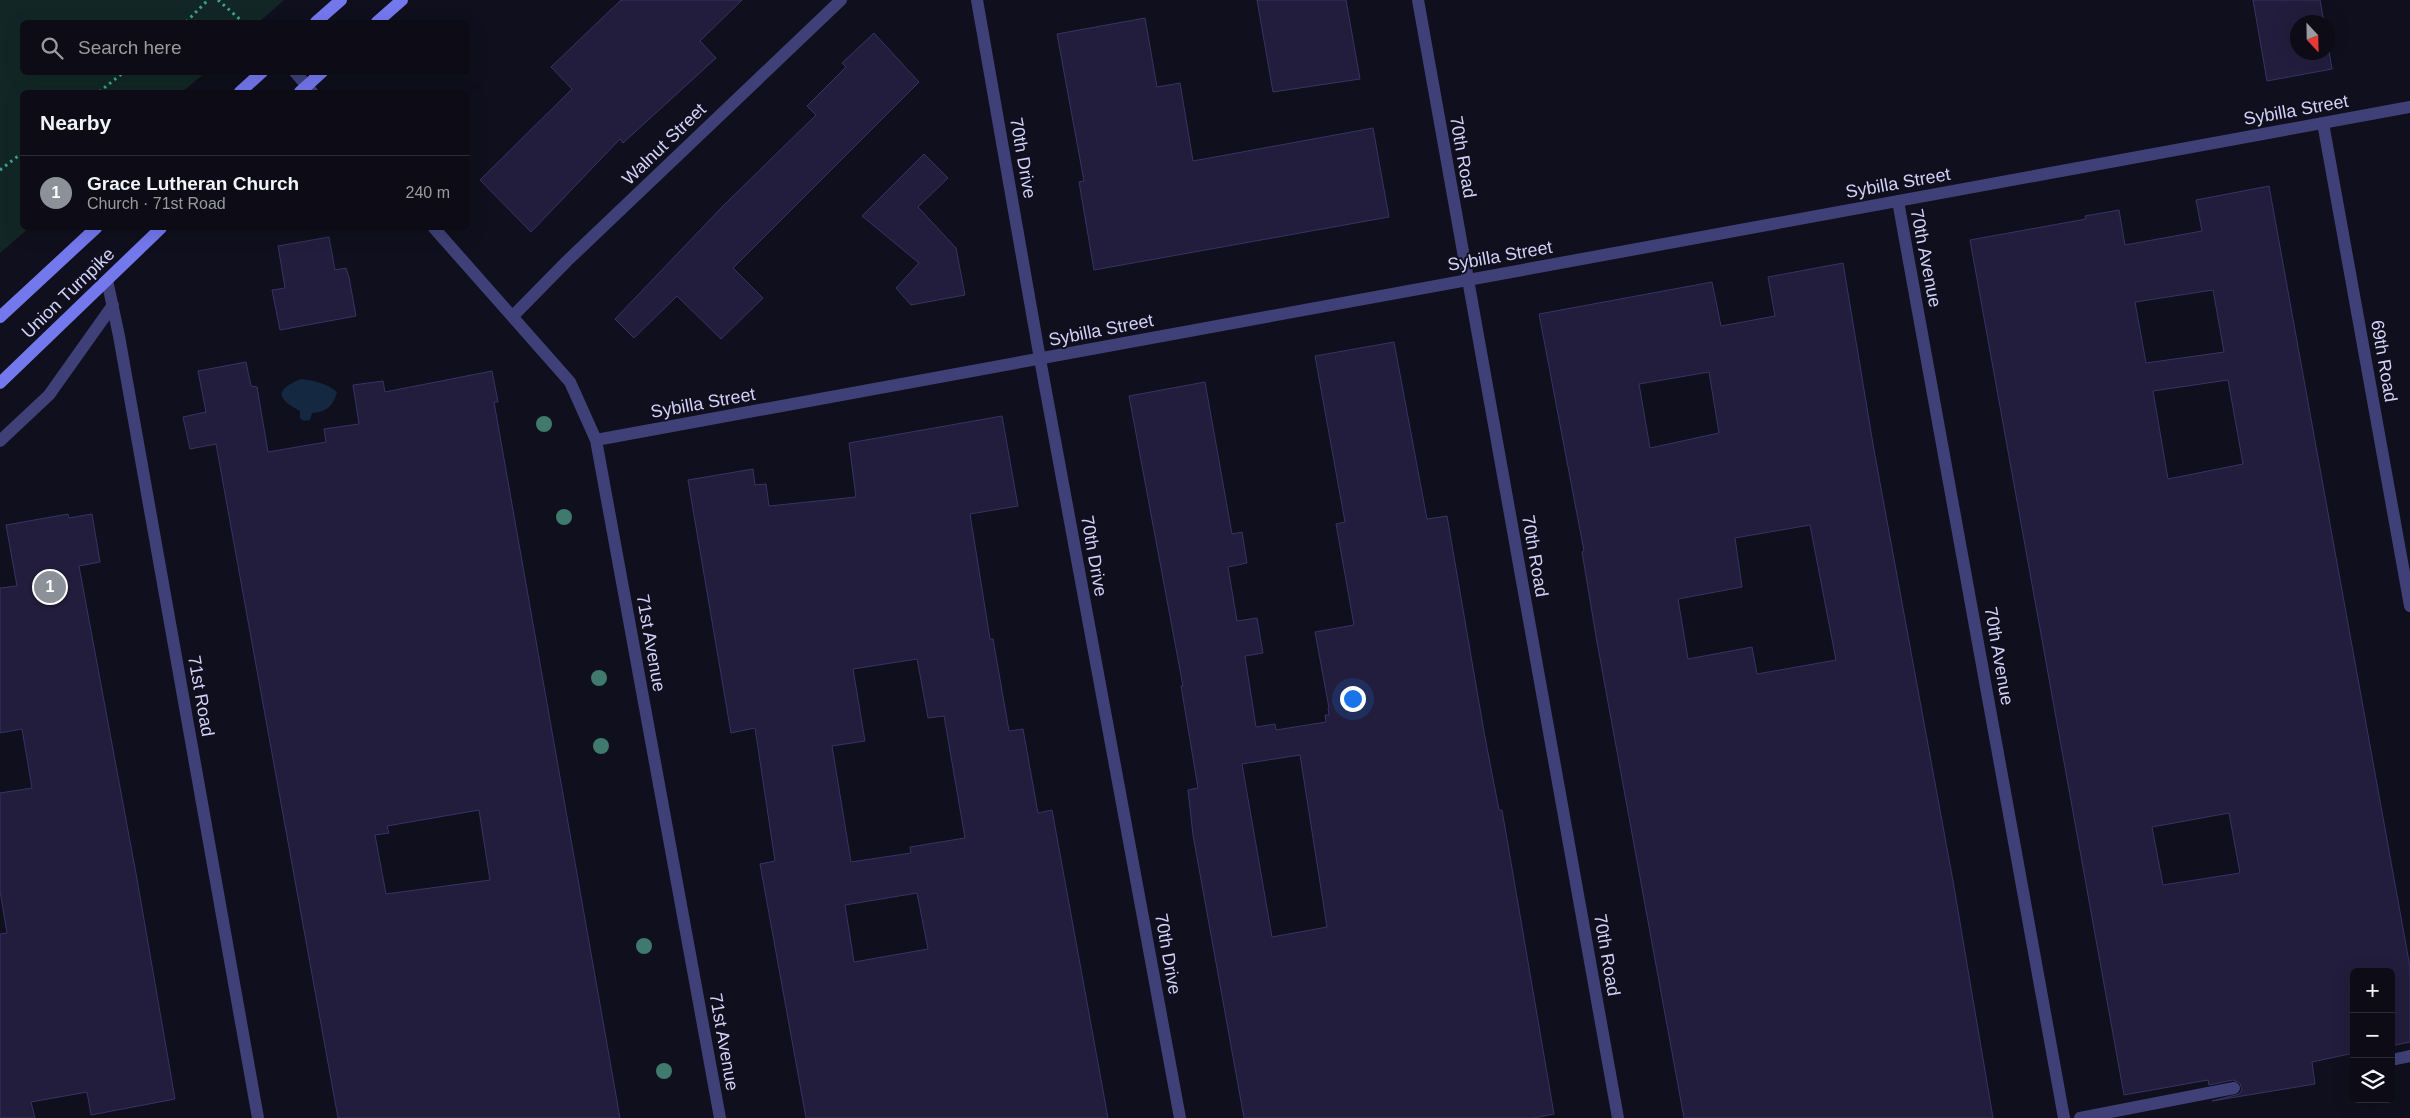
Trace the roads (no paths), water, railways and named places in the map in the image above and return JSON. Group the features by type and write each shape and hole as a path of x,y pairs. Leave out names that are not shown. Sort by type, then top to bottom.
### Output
{"main road":[{"path":"318,20 341,0"},
{"path":"379,20 402,0"},
{"path":"242,90 259,75"},
{"path":"307,90 319,75"},
{"name":"Union Turnpike","path":"0,317 94,230"},
{"name":"Union Turnpike","path":"0,383 159,230"}],"street":[{"name":"Walnut Street","path":"513,316 567,261 841,0"},
{"name":"70th Drive","path":"978,0 1040,359 1180,1118"},
{"name":"70th Road","path":"1418,0 1618,1118"},
{"path":"297,75 305,90"},
{"name":"Sybilla Street","path":"596,440 2410,107"},
{"name":"69th Road","path":"2323,122 2410,606"},
{"name":"70th Avenue","path":"1898,201 2064,1118"},
{"name":"71st Avenue","path":"436,230 570,382 596,440 720,1118"},
{"name":"71st Road","path":"107,280 258,1118"},
{"path":"0,441 49,395 113,305"},
{"path":"2395,1059 2410,1056"},
{"path":"2080,1118 2234,1088"}],"water":[{"path":"301,379 325,384 337,392 334,401 329,407 312,413 310,420 304,421 300,418 300,411 286,402 282,394 287,386"}],"place":[{"name":"Grace Lutheran Church","path":"50,587"}]}
